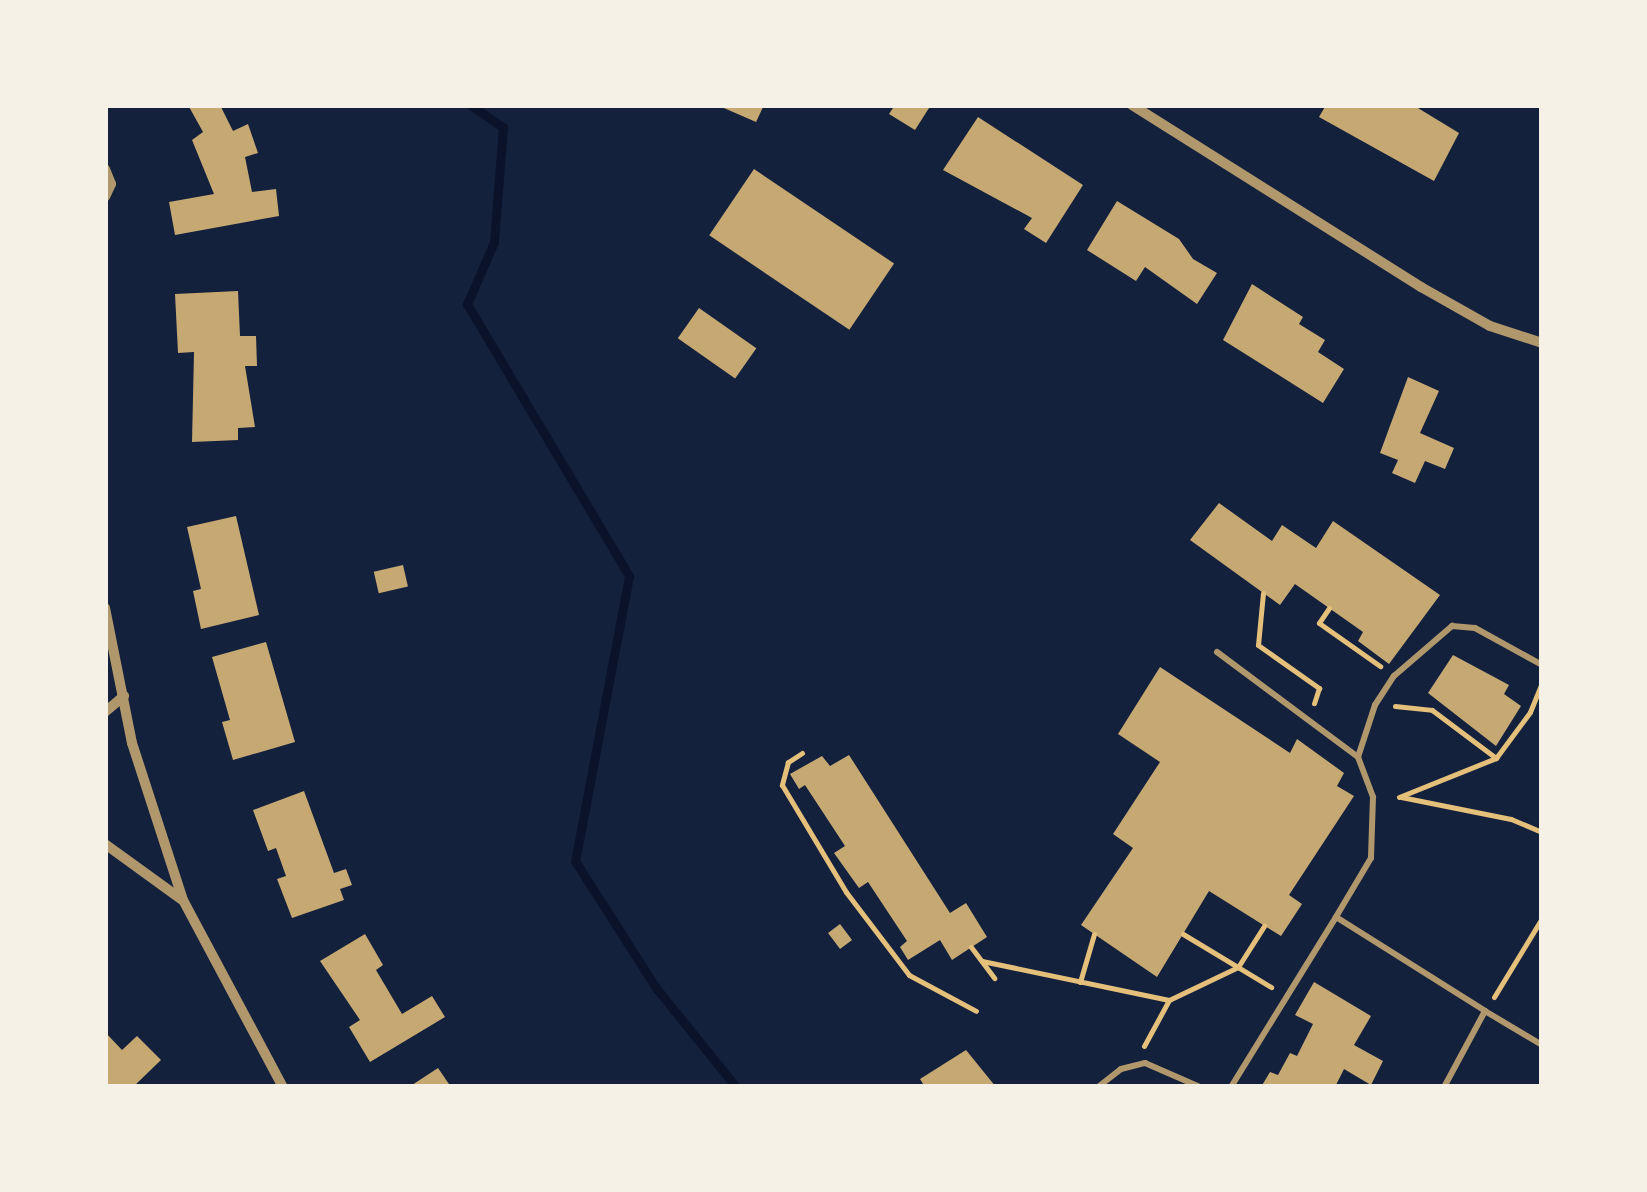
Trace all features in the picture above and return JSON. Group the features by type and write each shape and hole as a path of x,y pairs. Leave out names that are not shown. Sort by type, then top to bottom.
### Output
{"street":[{"path":"1132,105 1420,287 1490,326 1542,344"},
{"path":"105,169 111,184 105,198"},
{"path":"105,608 146,796 182,900 283,1087"},
{"path":"105,712 124,696"},
{"path":"105,844 182,900"}],"lane":[{"path":"1358,758 1375,706 1394,676 1452,626 1475,628 1542,664"},
{"path":"1218,652 1309,715 1358,758 1374,796 1372,858 1231,1087"},
{"path":"1336,917 1542,1045"},
{"path":"1444,1087 1485,1011"},
{"path":"1098,1087 1145,1063 1200,1087"}],"path":[{"path":"1263,593 1258,645 1319,688 1309,715"},
{"path":"1329,608 1319,623 1394,676"},
{"path":"1399,797 1496,758 1530,712 1542,682"},
{"path":"1375,706 1432,710 1496,758"},
{"path":"802,753 788,762 782,784 846,892 909,976 976,1011"},
{"path":"1374,796 1399,797 1511,819 1542,832"},
{"path":"1485,1011 1542,918"},
{"path":"982,961 1169,1000 1238,968 1264,926"},
{"path":"1080,982 1094,934"},
{"path":"1183,934 1286,997"},
{"path":"972,947 994,978"},
{"path":"1133,1066 1169,1000"}],"building":[{"path":"188,105 220,105 233,131 248,124 258,153 245,157 252,192 276,189 279,216 175,235 169,202 214,194 192,140 203,132"},
{"path":"717,105 764,105 756,122"},
{"path":"895,105 929,108 915,130 889,114"},
{"path":"1326,105 1413,105 1459,133 1434,181 1319,117"},
{"path":"978,117 1083,185 1046,243 1024,229 1032,218 943,170"},
{"path":"754,169 894,264 849,330 709,235"},
{"path":"1117,201 1179,239 1193,259 1217,273 1197,304 1145,267 1136,281 1087,250"},
{"path":"1252,284 1303,317 1299,324 1325,340 1318,352 1344,369 1323,403 1223,340"},
{"path":"238,291 240,336 256,336 257,366 245,366 255,427 238,428 238,440 192,442 194,352 178,353 175,294"},
{"path":"699,308 756,348 735,378 678,338"},
{"path":"1408,377 1439,391 1420,433 1454,448 1445,469 1425,461 1415,483 1392,473 1398,460 1380,453"},
{"path":"1219,503 1272,541 1282,525 1316,548 1333,521 1440,595 1389,664 1358,641 1363,632 1295,584 1280,605 1190,540"},
{"path":"236,516 259,615 201,629 193,591 201,589 187,527"},
{"path":"403,565 408,586 379,593 374,572"},
{"path":"266,642 295,742 233,760 222,722 230,720 212,657"},
{"path":"1453,655 1509,685 1504,694 1521,706 1496,746 1428,693"},
{"path":"1160,667 1290,753 1297,739 1344,773 1337,786 1354,796 1289,895 1302,904 1281,936 1209,891 1157,977 1081,925 1133,848 1113,834 1160,762 1118,734"},
{"path":"849,755 950,913 966,903 987,937 952,960 940,940 908,960 900,947 907,941 868,882 859,888 834,853 845,846 805,785 799,789 790,774 822,756 830,766"},
{"path":"304,791 334,873 346,869 352,885 340,889 344,900 292,918 277,879 286,876 276,848 268,851 253,810"},
{"path":"840,924 852,940 840,949 828,933"},
{"path":"365,934 383,965 376,970 402,1014 432,996 445,1017 370,1062 349,1027 360,1020 320,961"},
{"path":"1314,982 1371,1016 1354,1045 1383,1061 1371,1085 1344,1069 1335,1087 1261,1087 1270,1072 1278,1075 1290,1053 1297,1056 1313,1024 1295,1015"},
{"path":"105,1032 122,1050 137,1036 161,1060 133,1087 105,1087"},
{"path":"966,1050 996,1087 925,1087 920,1079"},
{"path":"438,1068 451,1087 409,1087"}],"waterway":[{"path":"471,105 503,127 494,242 467,304 629,576 575,861 657,989 736,1087"}]}
